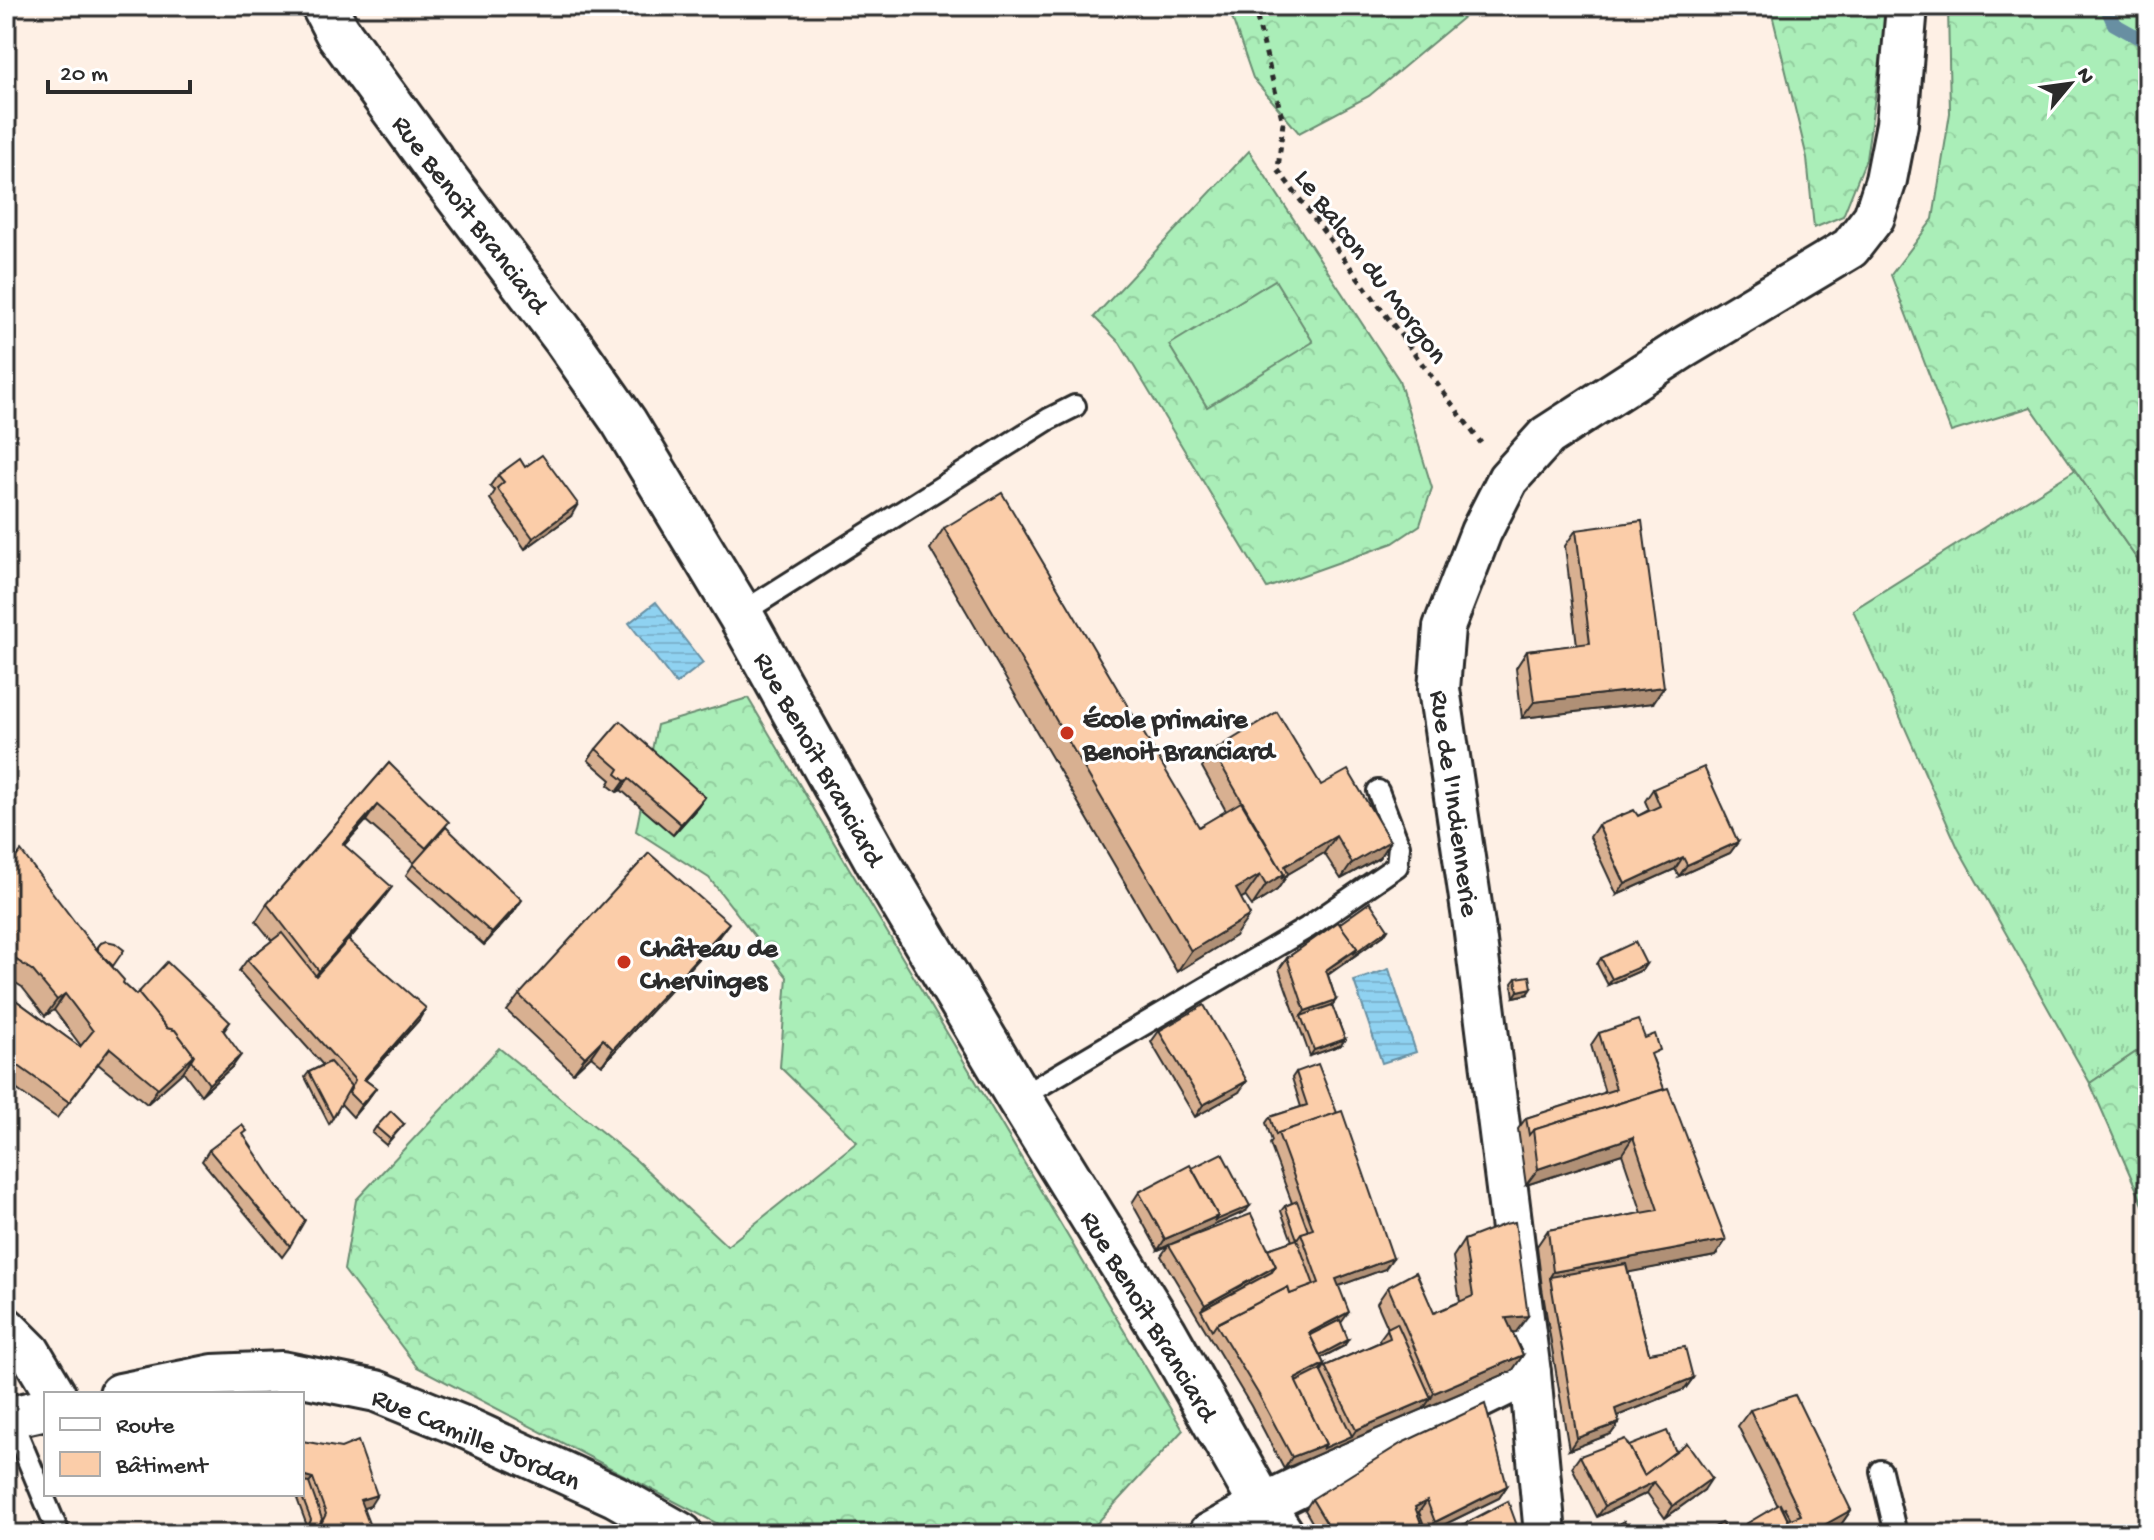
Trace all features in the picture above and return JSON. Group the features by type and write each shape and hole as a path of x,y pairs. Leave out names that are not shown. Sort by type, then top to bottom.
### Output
{"street":[{"name":"Rue Benoît Branciard","path":"324,6 337,31 624,422 740,614 880,865 1165,1334 1271,1520"},
{"name":"Rue de l'Indiennerie","path":"1545,1534 1530,1373 1474,925 1439,689 1444,627 1481,532 1508,479 1547,436 1683,348 1850,248 1874,217 1886,180 1897,124 1907,6"},
{"path":"6,1328 30,1352 54,1392"},
{"name":"Rue Camille Jordan","path":"130,1392 213,1375 282,1372 376,1391 464,1427 615,1496 682,1534"},
{"path":"1209,1534 1271,1520 1530,1373"}],"lane":[{"path":"740,614 1036,427 1075,406"},
{"path":"1019,1098 1307,928 1397,866 1399,846 1378,791"},
{"path":"21,1415 44,1487"},
{"path":"1881,1471 1896,1534"},
{"path":"47,1496 59,1534"}],"path":[{"name":"Le Balcon du Morgon","path":"1254,6 1283,122 1278,170 1508,479"}],"green space":[{"path":"1228,6 1477,6 1369,96 1299,133 1253,78"},
{"path":"1770,6 1888,6 1866,159 1843,216 1814,228 1807,158"},
{"path":"1948,6 2148,6 2148,401 2142,403 2148,420 2148,575 2031,407 1951,432 1891,275 1933,219 1950,113"},
{"path":"1249,151 1399,380 1432,488 1420,525 1393,543 1267,588 1120,343 1094,317"},
{"path":"1275,280 1313,342 1207,407 1169,345"},
{"path":"2075,470 2148,575 2148,1044 2090,1083 1958,848 1853,610"},
{"path":"748,698 1183,1430 1087,1534 737,1534 417,1367 344,1270 356,1200 499,1048 636,1160 727,1246 857,1142 780,1067 787,977 709,878 636,831 657,725"},
{"path":"2148,1044 2148,1216 2090,1083"}],"water":[{"path":"656,602 703,663 676,684 629,623"},
{"path":"1389,969 1416,1052 1382,1063 1354,981"}],"building":[{"path":"542,455 578,504 533,538 497,488 504,482 498,475 520,459 525,467"},
{"path":"1002,493 1199,827 1241,802 1284,874 1266,885 1260,875 1236,889 1250,915 1191,951 944,528"},
{"path":"1642,521 1664,687 1534,702 1527,651 1590,643 1576,530"},
{"path":"1277,712 1321,785 1348,770 1390,841 1352,863 1336,836 1285,866 1288,874 1281,879 1284,874 1213,751"},
{"path":"620,721 705,797 681,824 629,779 625,781 616,774 619,769 596,749"},
{"path":"389,763 449,822 426,848 377,805 343,844 392,887 319,971 267,904"},
{"path":"1704,767 1738,842 1687,865 1683,857 1625,884 1598,825 1634,810 1638,816 1660,806 1653,789"},
{"path":"446,827 522,900 492,933 413,864"},
{"path":"21,851 90,942 124,980 123,983 136,995 138,992 167,1028 175,1030 194,1055 158,1088 110,1048 69,1102 6,1057 6,993 80,1047 93,1031 65,994 57,1000 33,971 6,953 6,869"},
{"name":"Château de Chervinges","path":"649,853 729,923 613,1049 603,1039 585,1057 519,995"},
{"path":"1370,902 1388,929 1353,954 1357,948 1339,924"},
{"path":"1338,922 1357,948 1326,970 1336,1000 1305,1011 1287,958"},
{"path":"282,933 316,976 348,940 426,1008 364,1079 376,1088 361,1105 349,1093 355,1080 247,960"},
{"path":"106,941 124,950 113,966 98,951 101,943"},
{"path":"1635,942 1646,964 1612,979 1601,958"},
{"path":"167,962 230,1022 223,1030 241,1055 209,1084 191,1060 194,1055 175,1030 167,1028 138,993"},
{"path":"1530,976 1532,988 1518,991 1516,978"},
{"path":"1204,1005 1247,1081 1203,1105 1159,1031"},
{"path":"1332,1005 1345,1039 1314,1050 1301,1016"},
{"path":"1638,1020 1645,1038 1655,1034 1660,1050 1651,1054 1664,1089 1533,1130 1529,1135 1526,1118 1616,1089 1599,1033"},
{"path":"330,1062 351,1086 333,1118 309,1072"},
{"path":"1318,1064 1337,1113 1276,1135 1270,1117 1307,1105 1296,1072"},
{"path":"1668,1088 1726,1240 1553,1272 1548,1230 1658,1210 1633,1137 1538,1169 1533,1130"},
{"path":"391,1111 404,1124 390,1139 376,1127"},
{"path":"1342,1111 1393,1258 1336,1279 1349,1312 1309,1333 1324,1364 1295,1379 1326,1444 1292,1457 1216,1324 1288,1287 1290,1294 1319,1283 1301,1233 1313,1229 1278,1133"},
{"path":"242,1125 247,1131 243,1134 277,1186 305,1220 290,1246 209,1150"},
{"path":"1222,1153 1250,1206 1214,1221 1218,1216 1192,1168"},
{"path":"1190,1165 1218,1216 1165,1239 1139,1192"},
{"path":"1297,1201 1308,1231 1301,1233 1297,1239 1285,1206"},
{"path":"1251,1214 1276,1266 1205,1305 1169,1245"},
{"path":"1515,1222 1528,1316 1506,1318 1523,1355 1434,1393 1388,1287 1416,1272 1434,1313 1473,1296 1464,1240"},
{"path":"1297,1239 1314,1285 1290,1294 1288,1287 1216,1324 1212,1330 1201,1310 1272,1272 1276,1266 1268,1249"},
{"path":"1626,1264 1649,1353 1685,1347 1693,1378 1615,1409 1619,1423 1577,1438 1550,1277"},
{"path":"1340,1320 1348,1340 1320,1355 1310,1335"},
{"path":"1397,1323 1431,1398 1356,1430 1325,1366 1390,1338 1387,1328"},
{"path":"1320,1370 1352,1436 1322,1449 1326,1444 1296,1382"},
{"path":"1795,1395 1851,1510 1808,1534 1729,1534 1780,1504 1788,1520 1801,1515 1750,1410"},
{"path":"1485,1404 1507,1486 1435,1522 1427,1501 1415,1507 1425,1534 1333,1534 1312,1499 1402,1443"},
{"path":"1667,1431 1676,1452 1644,1475 1629,1446"},
{"path":"1625,1439 1644,1475 1687,1443 1712,1478 1673,1506 1654,1482 1605,1506 1580,1456"},
{"path":"304,1441 341,1448 358,1441 377,1495 360,1500 371,1529 369,1534 316,1534 326,1514 313,1478 304,1476"},
{"path":"304,1482 309,1483 322,1519 315,1534 305,1534 311,1520 302,1496"},
{"path":"1508,1501 1520,1534 1445,1534"},
{"path":"1624,1521 1630,1534 1600,1534"},
{"path":"1721,1523 1729,1534 1703,1534"}],"waterway":[{"path":"2106,6 2114,24 2148,43"}],"place":[{"name":"École primaire Benoit Branciard","path":"1067,733"},
{"name":"Château de Chervinges","path":"624,962"}]}
